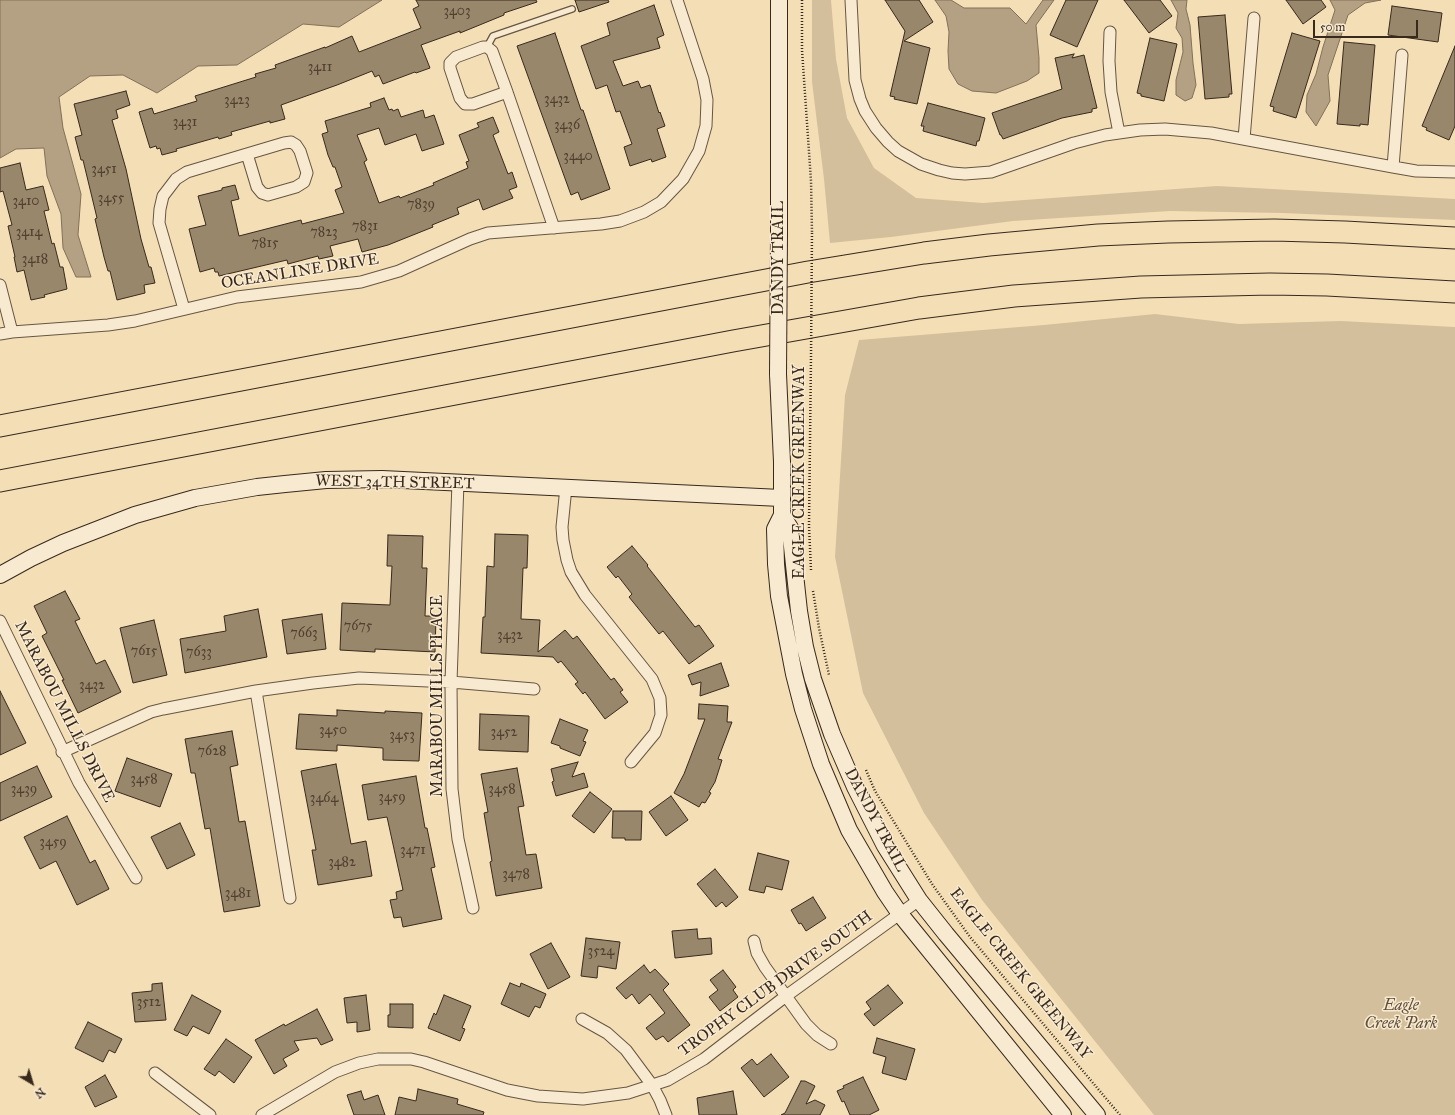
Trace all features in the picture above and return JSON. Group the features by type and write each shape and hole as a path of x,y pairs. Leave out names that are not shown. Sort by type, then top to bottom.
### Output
{"highway":[{"path":"0,426 808,272 989,245 1098,235 1267,230 1345,232 1455,238"},
{"path":"0,481 726,342 919,308 1014,296 1141,287 1254,284 1455,292"}],"main road":[{"name":"DANDY TRAIL","path":"779,0 778,374 782,462 782,515 776,528 776,564 779,596 794,674 803,709 821,764 849,830 885,892 900,914 1063,1115"},
{"name":"WEST 34TH STREET","path":"0,575 31,558 82,535 135,515 195,498 257,487 326,480 382,479 458,482 781,498"},
{"name":"DANDY TRAIL","path":"782,515 790,528 799,611 805,647 813,679 832,734 855,787 885,846 919,900 1097,1115"}],"street":[{"name":"OCEANLINE DRIVE","path":"0,334 135,321 237,297 361,282 399,271 470,239 488,233 620,221 644,212 661,202 684,179 691,168 703,138 707,113 707,100 701,72 677,0"},
{"path":"851,0 855,80 860,99 868,116 884,138 898,151 914,161 945,172 965,174 990,172 1074,143 1118,133 1140,130 1177,130 1211,133 1392,167 1455,172"},
{"path":"1244,139 1254,18"},
{"path":"1110,32 1109,62 1111,92 1118,133"},
{"path":"507,92 469,105 465,104 460,98 450,68 450,63 456,57 483,47 487,47 493,54 507,92 554,228"},
{"path":"1392,167 1402,55"},
{"path":"184,309 159,223 163,196 176,179 187,172 284,142 294,144 300,151 307,173 304,182 296,187 268,195 262,193 258,187 247,154"},
{"path":"0,285 12,332"},
{"name":"MARABOU MILLS PLACE","path":"458,482 452,682 452,789 458,839 473,908"},
{"path":"566,487 562,527 563,540 571,572 585,595 652,679 660,698 661,715 655,734 631,762"},
{"name":"MARABOU MILLS DRIVE","path":"0,621 62,752 136,878"},
{"path":"62,752 151,712 256,691 312,682 359,678 452,682 534,689"},
{"path":"256,691 290,898"},
{"name":"TROPHY CLUB DRIVE SOUTH","path":"262,1115 335,1072 359,1063 378,1059 411,1059 507,1090 538,1096 593,1098 628,1093 668,1080 704,1060 786,996 919,900"},
{"path":"754,941 762,962 786,996 810,1028 822,1039 831,1044"},
{"path":"582,1019 617,1041 626,1050 652,1085 666,1115"},
{"path":"155,1074 210,1115"}],"lane":[{"path":"487,47 493,36 572,9"}],"path":[{"name":"EAGLE CREEK GREENWAY","path":"802,0 802,50 811,181 812,232 809,526 811,576"},
{"name":"EAGLE CREEK GREENWAY","path":"812,583 819,628 830,679"},
{"name":"EAGLE CREEK GREENWAY","path":"863,765 875,791 932,884 970,936 1120,1115"}],"green space":[{"path":"812,0 831,0 836,59 847,118 874,168 916,198 983,203 1217,186 1455,199 1455,220 1282,213 1170,211 1013,221 891,237 830,243 812,82"},
{"name":"Eagle Creek Park","path":"1155,314 1239,324 1341,321 1455,327 1455,1115 1154,1115 982,900 924,813 863,693 835,557 845,395 859,340 1044,325"}],"shaded area":[{"path":"0,0 382,0 339,27 303,24 237,65 198,66 157,93 123,75 90,76 59,97 63,128 81,194 78,235 91,277 76,277 63,248 61,214 47,176 44,148 16,149 0,158"},
{"path":"935,0 951,0 964,8 1010,8 1026,24 1043,0 1054,0 1036,25 1039,73 1027,81 996,93 972,91 958,84 949,69 949,32 946,16"},
{"path":"1171,0 1187,0 1186,9 1190,25 1196,85 1192,98 1185,101 1176,95 1176,80 1183,52 1182,38 1176,28 1178,13"},
{"path":"1330,0 1381,0 1365,3 1348,15 1328,75 1330,101 1316,126 1306,112 1307,95 1316,74 1335,10"}],"building":[{"path":"416,0 536,0 537,2 504,13 504,15 460,33 460,31 421,45 430,68 383,84 379,75 375,77 372,71 281,105 285,119 270,123 270,121 231,132 232,135 219,139 218,137 176,149 177,151 162,155 160,148 157,149 156,146 150,148 139,112 152,108 154,114 197,101 195,96 256,77 255,74 276,68 275,65 325,48 352,36 359,52 421,28 413,9 419,6"},
{"path":"575,0 608,0 609,2 579,12"},
{"path":"885,0 919,0 933,22 904,41 930,48 917,104 894,99 895,97 890,96 905,31"},
{"path":"1066,0 1098,0 1077,47 1050,35"},
{"path":"1124,0 1160,0 1172,16 1149,33"},
{"path":"1286,0 1321,0 1326,7 1303,24"},
{"path":"654,5 664,35 657,38 660,48 613,61 623,86 638,81 641,88 650,85 665,126 657,129 666,157 652,162 651,159 630,166 624,147 632,144 620,111 616,112 607,85 596,89 581,46 610,35 607,23"},
{"path":"1392,6 1442,13 1438,42 1388,35"},
{"path":"1225,15 1232,94 1229,94 1229,97 1205,99 1198,17"},
{"path":"555,33 610,189 581,200 578,192 571,195 517,46"},
{"path":"1292,33 1320,41 1296,118 1273,111 1274,107 1270,106"},
{"path":"1150,38 1177,44 1164,101 1141,96 1141,94 1137,93"},
{"path":"1344,42 1375,45 1368,125 1360,124 1360,126 1337,124"},
{"path":"1455,46 1455,126 1449,140 1426,130 1427,128 1422,126"},
{"path":"1074,54 1072,58 1084,55 1097,108 1092,109 1092,112 1062,118 1003,139 1000,135 992,113 1062,89 1055,58"},
{"path":"126,91 130,105 116,110 118,118 112,120 126,169 141,239 155,283 144,285 145,293 117,300 110,271 108,271 104,257 95,219 97,218 83,160 81,160 75,137 82,135 74,104"},
{"path":"384,98 389,110 392,109 393,111 398,109 401,117 423,110 425,118 434,115 444,144 422,151 416,134 385,145 379,128 357,135 367,160 364,162 379,203 399,196 400,198 434,185 433,183 468,168 466,162 469,161 459,135 479,127 477,123 493,117 499,132 493,135 508,174 512,172 517,187 509,190 513,198 483,210 479,199 457,208 459,214 432,225 433,227 388,245 362,252 358,239 330,246 333,256 319,259 318,256 288,264 287,260 219,276 218,272 215,272 214,268 200,272 189,229 206,225 198,196 235,185 239,199 231,201 239,236 301,220 302,224 344,213 335,190 342,187 335,167 333,167 328,155 322,134 328,132 325,121 371,107 370,103"},
{"path":"928,103 985,118 979,141 977,141 976,146 923,131 924,126 921,126"},
{"path":"20,163 26,190 43,186 49,210 44,211 52,244 54,243 60,267 63,267 67,289 44,295 45,297 31,300 24,270 17,272 8,226 12,225 3,191 0,192 0,168"},
{"path":"495,534 528,535 527,568 523,568 521,619 540,620 538,652 565,630 573,639 577,636 611,680 614,678 623,690 620,692 628,702 605,719 585,692 583,694 575,684 578,682 561,661 558,663 553,657 481,653 483,617 485,617 487,566 494,567"},
{"path":"388,535 423,536 422,568 427,568 425,616 436,616 435,652 375,649 375,652 340,650 342,603 390,605 392,566 387,566"},
{"path":"632,546 695,627 699,625 714,646 689,664 663,631 659,634 629,597 632,594 618,576 616,578 607,567"},
{"path":"65,591 80,619 75,621 96,664 105,660 121,692 78,713 62,680 64,680 42,636 47,633 34,606"},
{"path":"258,609 267,657 185,673 180,639 226,631 224,616"},
{"path":"322,614 326,649 287,654 282,620"},
{"path":"154,620 167,675 133,683 120,628"},
{"path":"721,663 729,686 700,696 701,682 692,685 688,675"},
{"path":"0,691 26,743 0,755"},
{"path":"699,704 728,706 727,722 732,722 718,759 722,760 715,782 709,792 711,793 705,803 702,802 699,807 674,793 684,774 705,719 698,719"},
{"path":"337,710 385,713 385,711 422,713 419,761 383,760 383,748 337,745 337,751 296,749 299,714 337,716"},
{"path":"480,714 529,716 528,752 479,750"},
{"path":"560,719 588,730 583,741 586,742 580,756 551,743"},
{"path":"232,731 238,765 230,767 239,822 245,821 260,906 224,912 210,828 205,829 195,773 191,773 185,739"},
{"path":"127,758 172,774 160,807 115,791"},
{"path":"578,762 572,777 584,773 588,787 556,796 552,782 554,781 551,769"},
{"path":"336,764 351,844 366,841 372,876 318,885 312,850 316,850 301,771"},
{"path":"37,766 52,797 0,821 0,783"},
{"path":"517,768 524,806 518,807 526,855 536,854 542,888 496,896 484,813 488,812 481,774"},
{"path":"416,776 425,828 427,828 435,867 431,868 442,919 403,927 401,917 394,918 390,900 397,899 396,892 403,890 387,817 368,820 362,785"},
{"path":"590,792 612,809 594,833 572,816"},
{"path":"671,796 688,820 666,836 649,812"},
{"path":"613,811 642,811 641,840 612,838"},
{"path":"67,816 90,863 95,860 109,889 77,905 56,861 40,869 24,837"},
{"path":"180,823 195,855 167,869 151,837"},
{"path":"758,853 789,861 782,890 766,886 764,893 749,890"},
{"path":"715,869 738,897 726,907 722,902 716,907 697,884"},
{"path":"813,897 826,918 806,931 801,923 799,924 791,910"},
{"path":"697,929 698,939 711,938 712,954 675,958 672,931"},
{"path":"586,938 620,942 616,969 598,966 597,978 581,976"},
{"path":"551,943 570,977 548,989 530,954"},
{"path":"644,965 650,973 655,969 669,984 663,990 690,1025 668,1042 663,1036 656,1040 646,1028 665,1013 650,994 639,1004 632,994 626,999 616,988"},
{"path":"723,970 736,987 733,990 738,997 720,1011 709,997 718,990 710,980"},
{"path":"162,983 166,1020 135,1022 132,993 152,991 152,984"},
{"path":"510,983 520,987 521,983 546,994 540,1008 535,1006 529,1017 501,1004"},
{"path":"888,985 903,1003 874,1026 864,1014 871,1009 866,1002"},
{"path":"192,995 221,1011 209,1034 193,1026 187,1036 174,1030"},
{"path":"366,995 370,1030 357,1032 357,1022 347,1023 344,998"},
{"path":"444,995 471,1006 462,1028 465,1029 460,1041 428,1028 434,1013 436,1015"},
{"path":"390,1004 413,1004 413,1028 388,1027"},
{"path":"317,1009 333,1040 321,1045 317,1038 294,1041 299,1050 283,1059 287,1066 274,1074 255,1040 284,1024 285,1026"},
{"path":"88,1022 122,1039 115,1053 109,1050 103,1062 75,1048"},
{"path":"877,1038 915,1049 906,1080 882,1073 886,1057 873,1053"},
{"path":"226,1039 252,1057 234,1083 219,1071 215,1076 204,1069"},
{"path":"771,1054 789,1077 764,1097 741,1068 752,1059 757,1065"},
{"path":"105,1075 117,1097 95,1107 85,1087"},
{"path":"863,1077 879,1110 869,1115 850,1115 844,1101 842,1102 837,1091 844,1088 843,1086"},
{"path":"801,1081 805,1081 815,1086 806,1104 815,1100 825,1105 820,1115 781,1115 785,1113"},
{"path":"418,1089 458,1099 457,1104 484,1112 483,1115 395,1115 399,1097 416,1101"},
{"path":"361,1091 364,1100 378,1095 385,1115 354,1115 347,1095"},
{"path":"733,1091 737,1115 699,1115 697,1098"}]}
